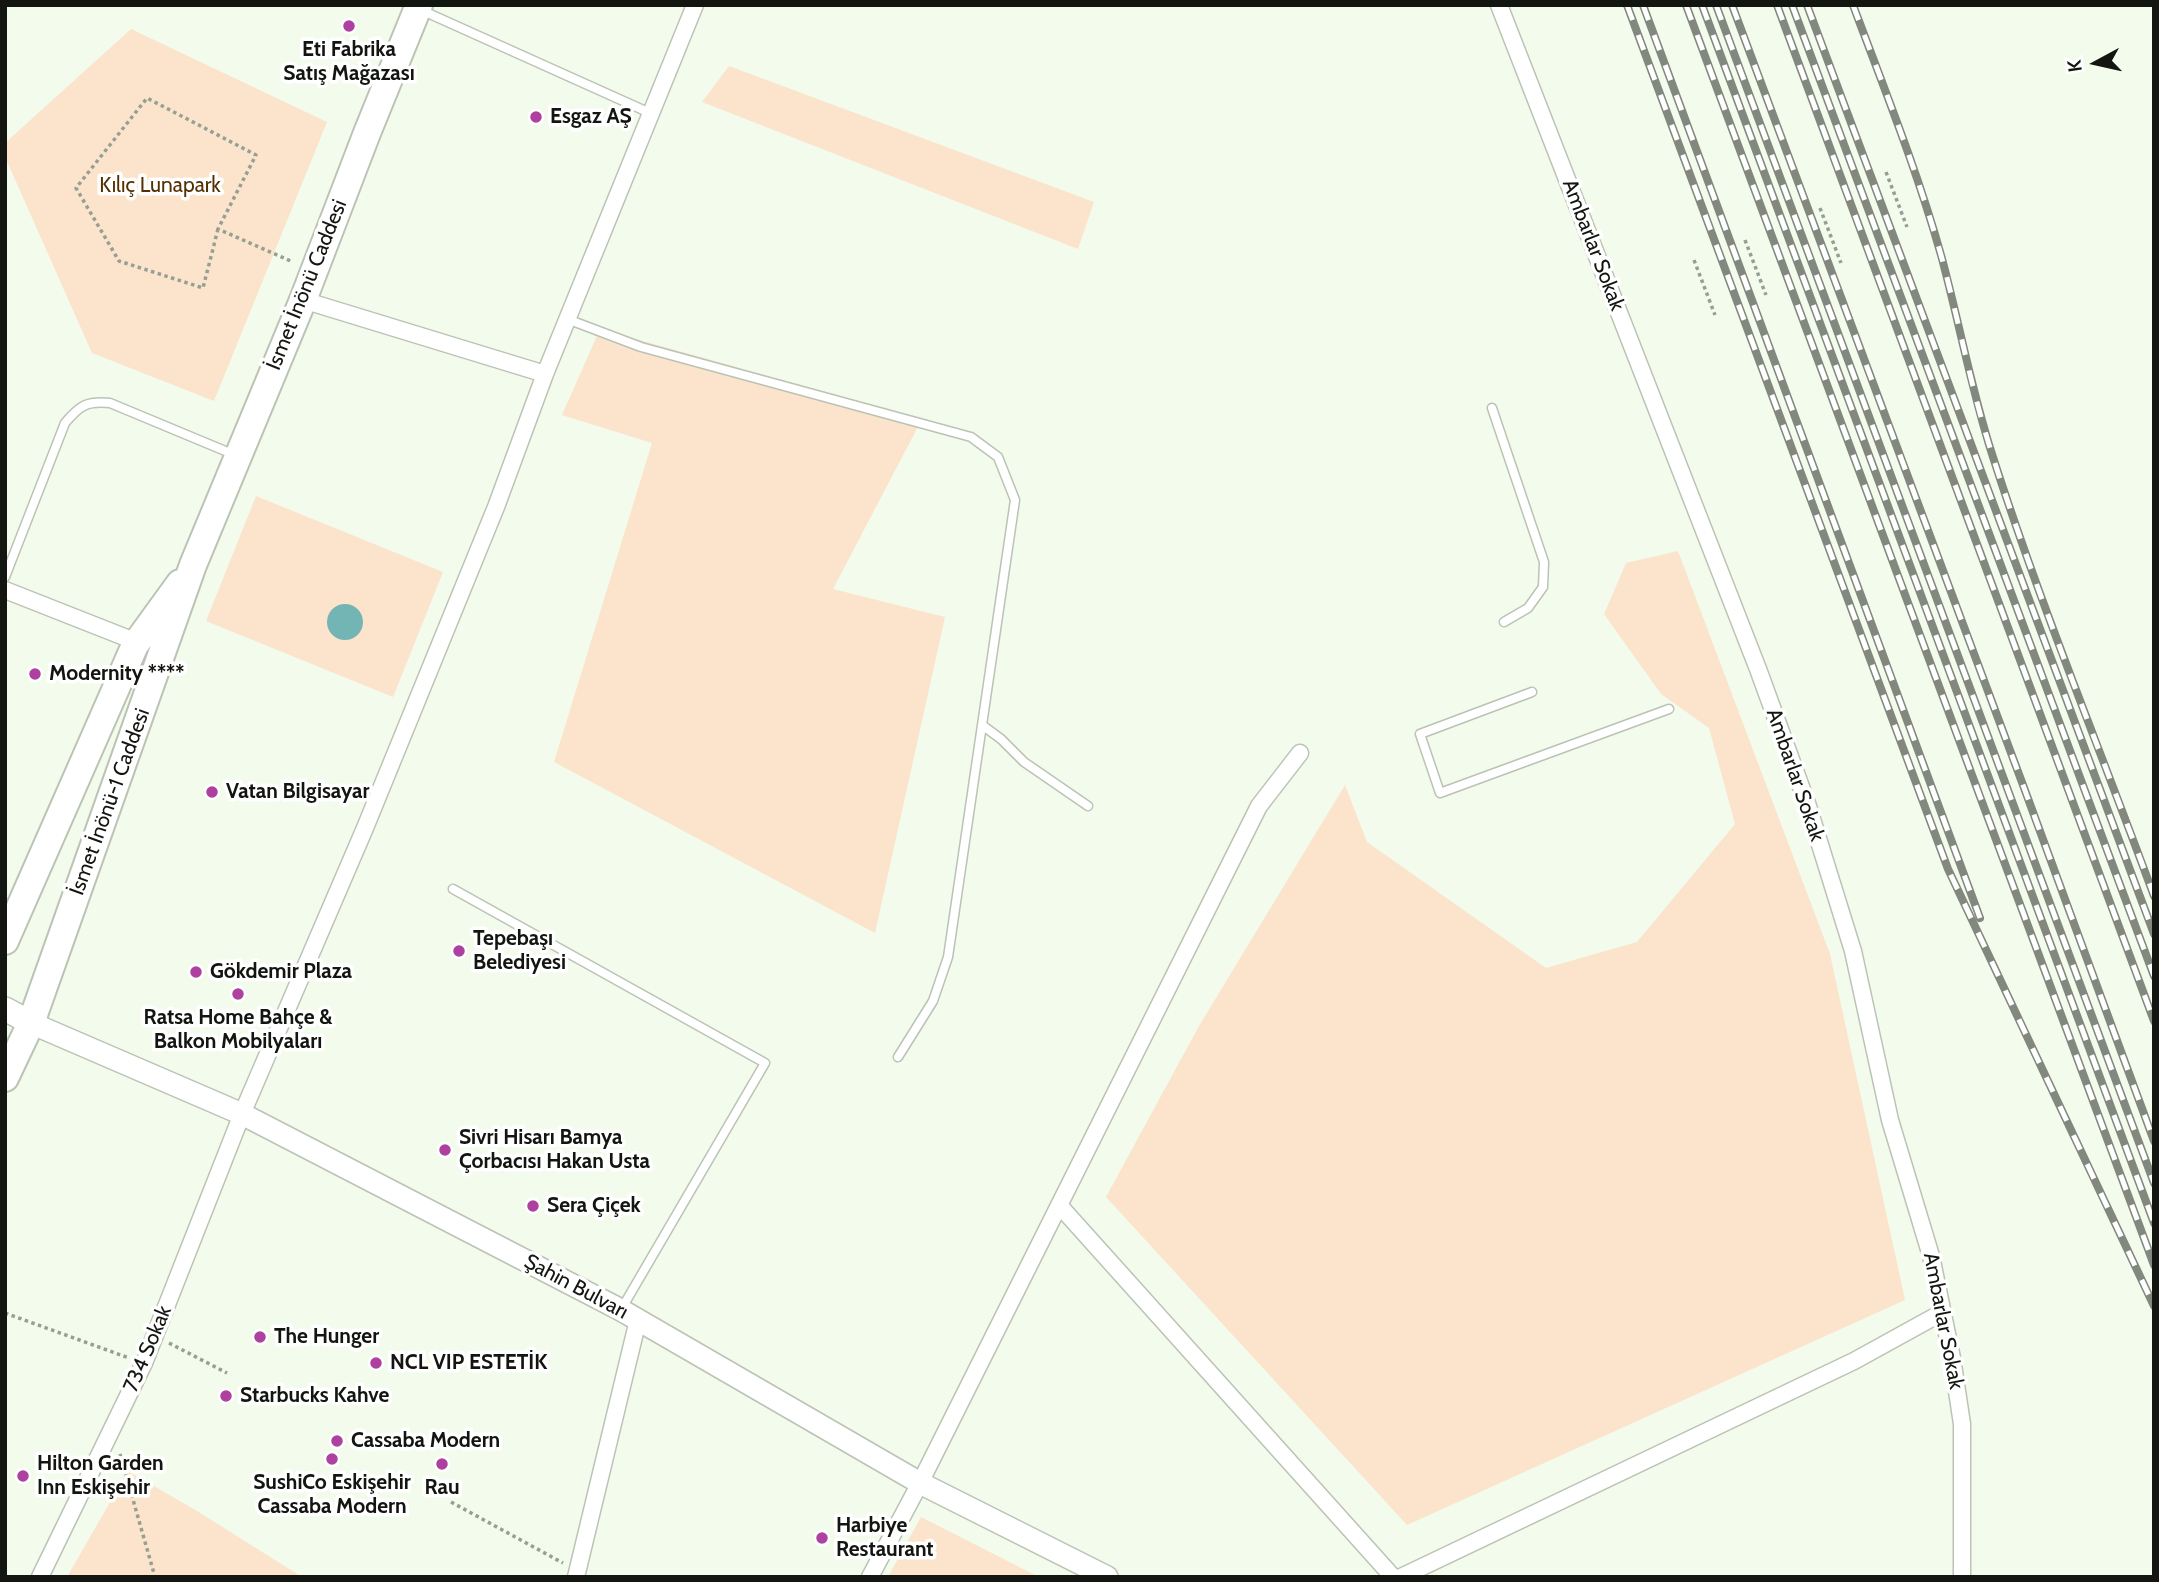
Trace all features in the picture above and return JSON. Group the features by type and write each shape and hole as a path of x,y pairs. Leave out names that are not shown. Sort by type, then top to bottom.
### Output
{"main road":[{"name":"İsmet İnönü Caddesi","path":"193,565 303,300 419,7"},
{"name":"İsmet İnönü-1 Caddesi","path":"5,941 137,642 193,565"},
{"name":"İsmet İnönü-1 Caddesi","path":"5,1078 31,1023 193,565"},
{"path":"5,1009 31,1023"}],"street":[{"name":"734 Sokak","path":"40,1577 144,1363 242,1114 365,828 496,506 545,374 695,5"},
{"name":"Ambarlar Sokak","path":"1499,5 1753,656 1808,806 1853,951 1879,1077 1931,1256 1943,1312 1962,1424 1962,1577"},
{"path":"303,300 545,374"},
{"path":"5,590 137,642"},
{"path":"870,1577 920,1483 1259,806 1300,753"},
{"name":"Şahin Bulvarı","path":"31,1023 242,1114 629,1315 920,1483 1107,1577"},
{"path":"1059,1205 1393,1577"},
{"path":"1401,1577 1854,1361 1943,1312"},
{"path":"577,1574 629,1315"}],"lane":[{"path":"419,7 650,113"},
{"path":"567,319 641,347 971,437 999,457 1015,500 948,957 933,1001 898,1057"},
{"path":"5,577 65,423 76,409 92,401 110,403 238,456"},
{"path":"1492,408 1544,562 1543,587 1528,608 1504,622"},
{"path":"1532,692 1420,734 1440,793 1670,709"},
{"path":"982,726 1000,738 1024,762 1088,806"},
{"path":"453,889 765,1063 629,1315"}],"path":[{"path":"147,98 256,155 218,229 202,288 119,261 76,188 147,98"},
{"path":"1886,172 1907,227"},
{"path":"1820,208 1841,263"},
{"path":"218,229 314,272"},
{"path":"1745,240 1766,295"},
{"path":"1694,260 1715,315"},
{"path":"5,1312 144,1363"},
{"path":"155,1335 227,1373"},
{"path":"112,1429 155,1577"},
{"path":"451,1502 577,1574"}],"green space":[{"name":"Kılıç Lunapark","path":"131,29 327,122 214,401 92,353 5,157 5,143"},
{"path":"729,66 1094,202 1078,249 702,102"},
{"path":"600,329 922,419 833,589 945,617 875,933 554,762 652,443 562,415"},
{"path":"256,496 443,572 393,697 206,621"},
{"path":"1678,551 1830,954 1905,1300 1407,1525 1106,1197 1199,1026 1345,785 1367,842 1546,968 1637,942 1735,824 1709,728 1661,694 1604,614 1626,563"},
{"path":"128,1471 197,1511 302,1577 67,1577"},
{"path":"921,1517 1039,1577 888,1577"}],"water":[{"path":"345,604 357,610 363,622 357,634 345,640 333,634 327,622 333,610"}],"railway":[{"path":"1627,5 1948,869 2154,1306"},
{"path":"1643,5 1980,918"},
{"path":"1686,5 2154,1265"},
{"path":"1702,5 2154,1223"},
{"path":"1716,5 2154,1183"},
{"path":"1732,5 2154,1141"},
{"path":"1777,5 2154,1021"},
{"path":"1792,5 2154,976"},
{"path":"1807,5 2154,934"},
{"path":"1853,5 1932,223 1992,454 2050,621 2154,896"}],"place":[{"name":"Eti Fabrika Satış Mağazası","path":"349,26"},
{"name":"Esgaz AŞ","path":"536,117"},
{"name":"Modernity ****","path":"35,674"},
{"name":"Vatan Bilgisayar","path":"212,792"},
{"name":"Tepebaşı Belediyesi","path":"459,951"},
{"name":"Gökdemir Plaza","path":"196,972"},
{"name":"Ratsa Home Bahçe & Balkon Mobilyaları","path":"238,994"},
{"name":"Sivri Hisarı Bamya Çorbacısı Hakan Usta","path":"445,1150"},
{"name":"Sera Çiçek","path":"533,1206"},
{"name":"The Hunger","path":"260,1337"},
{"name":"NCL VIP ESTETİK","path":"376,1363"},
{"name":"Starbucks Kahve","path":"226,1396"},
{"name":"Cassaba Modern","path":"337,1441"},
{"name":"SushiCo Eskişehir Cassaba Modern","path":"332,1459"},
{"name":"Rau","path":"442,1464"},
{"name":"Hilton Garden Inn Eskişehir","path":"23,1476"},
{"name":"Harbiye Restaurant","path":"822,1538"}]}
